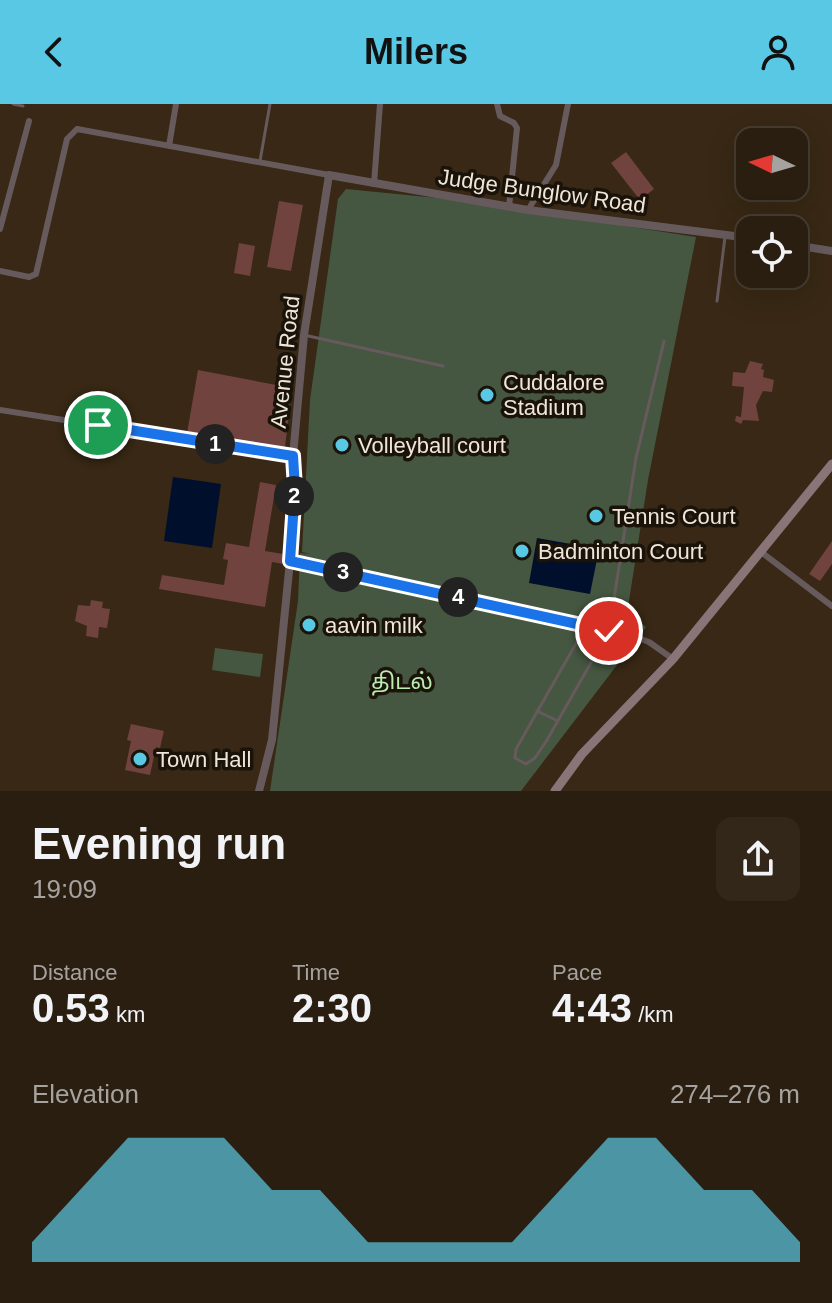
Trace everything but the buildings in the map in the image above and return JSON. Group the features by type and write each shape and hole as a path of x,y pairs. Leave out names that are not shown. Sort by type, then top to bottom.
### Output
{"main road":[{"path":"555,791 582,754 673,659 832,464"}],"street":[{"path":"169,146 176,104"},
{"path":"374,184 380,104"},
{"path":"497,104 500,116 517,128 509,207"},
{"path":"528,210 556,165 568,104"},
{"path":"0,229 29,121"},
{"path":"0,271 29,277 36,274 67,139 77,129 329,175"},
{"name":"Judge Bunglow Road","path":"329,175 528,210 736,236"},
{"name":"Avenue Road","path":"259,791 272,740 290,561 295,488 293,456 304,335 329,175"},
{"path":"808,247 832,251"},
{"path":"0,410 293,456"},
{"path":"761,552 832,606"},
{"path":"290,561 609,631 649,642 673,659"}],"lane":[{"path":"13,104 23,106"},
{"path":"260,161 270,104"},
{"path":"717,301 725,234"},
{"path":"304,335 443,366"},
{"path":"586,626 516,749 515,758 521,764 535,758 609,631 636,458 664,341"},
{"path":"537,711 558,721"}],"green space":[{"name":"Cuddalore Stadium","path":"346,189 458,200 696,237 648,480 628,607 620,608 646,627 521,791 270,791 298,601 300,553 310,554 302,552 310,400 338,199"},
{"path":"215,648 263,654 260,677 212,670"}],"water":[{"path":"173,477 221,484 212,548 164,541"},
{"path":"537,538 599,549 590,594 529,583"}],"place":[{"name":"Cuddalore Stadium","path":"487,395"},
{"name":"Volleyball court","path":"342,445"},
{"name":"Tennis Court","path":"596,516"},
{"name":"Badminton Court","path":"522,551"},
{"name":"aavin milk","path":"309,625"},
{"name":"Town Hall","path":"140,759"}],"route":[{"path":"98,425 293,456 295,488 290,561 609,631"}],"park label":[{"name":"திடல்","path":"402,681"}]}
